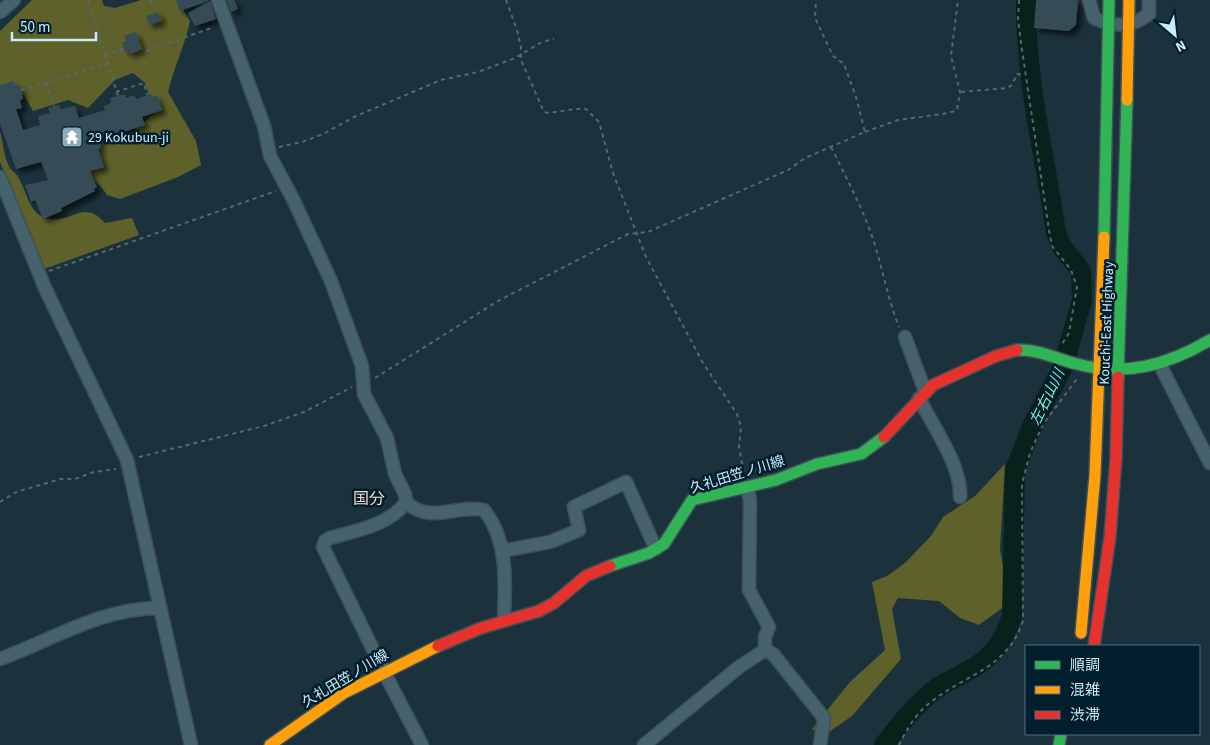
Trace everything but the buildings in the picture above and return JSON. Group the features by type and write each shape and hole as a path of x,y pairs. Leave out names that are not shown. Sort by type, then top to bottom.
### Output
{"main road":[{"name":"Kouchi-East Highway","path":"1080,645 1092,537 1100,368 1109,0"},
{"name":"Kouchi-East Highway","path":"1094,645 1110,537 1116,458 1123,276 1129,0"},
{"name":"久礼田笠ノ川線","path":"271,745 324,705 383,670 504,620 539,611 553,604 592,573 656,549 666,542 686,506 692,500 776,480 817,464 861,454 875,446 888,434 922,395 945,379 996,356 1016,350 1035,350 1083,365 1118,370 1160,365 1180,357 1210,340"}],"street":[{"path":"0,12 14,0"},
{"path":"218,0 264,126 270,156 302,216 331,281 362,366 364,394 387,438 396,474 405,494 406,502 402,509 372,525 330,538 325,541 324,547 383,670 422,745"},
{"path":"1089,0 1094,18 1109,25 1129,25 1139,22 1149,14 1149,0"},
{"path":"0,177 40,274 128,464 191,745"},
{"path":"905,337 922,395 953,460 961,487 960,497"},
{"path":"1160,365 1210,463"},
{"path":"502,551 550,542 579,530 574,507 626,482 656,549"},
{"path":"746,487 750,500 749,590 769,627 765,637 765,650"},
{"path":"406,502 413,508 434,514 473,508 484,510 496,532 506,566 504,620"},
{"path":"0,659 103,616 145,608 160,608"},
{"path":"644,745 739,667 765,650"},
{"path":"765,650 773,654 824,718 820,745"}],"path":[{"path":"88,0 118,96"},
{"path":"150,0 152,4"},
{"path":"506,0 517,30 521,60 544,112 549,113 575,108 586,109 599,122 613,172 636,234 680,322 703,363 737,414 740,427 739,447 746,487"},
{"path":"816,0 815,18 833,56 844,64 856,97 865,132"},
{"path":"0,502 16,492 61,479 75,480 94,472 264,426 304,412 364,381 376,378 498,301 628,234 648,232 779,174 805,158 832,148 865,132 898,120 954,112 959,105 960,92 951,56 958,0"},
{"path":"1019,0 1018,20 1025,75 1052,246 1071,270 1077,287 1069,333 1053,356"},
{"path":"146,51 226,23"},
{"path":"269,149 302,142 442,80 478,72 521,55 542,42 554,39"},
{"path":"104,55 123,49"},
{"path":"21,90 107,64"},
{"path":"960,92 1007,88 1012,85 1017,74 1025,75"},
{"path":"46,82 54,106"},
{"path":"116,92 144,83 147,96"},
{"path":"832,148 874,242 892,309 905,337"},
{"path":"40,274 262,198 285,187"},
{"path":"899,745 916,715 931,702 983,671 1003,656 1018,636 1023,621 1022,484 1030,453 1043,424 1083,365"}],"green space":[{"path":"32,0 102,0 104,6 115,8 141,0 177,0 190,21 168,92 196,141 201,165 178,177 120,199 107,195 92,177 90,164 92,141 116,138 130,133 154,113 145,83 133,73 115,80 88,108 68,100 33,111 24,95 4,92 0,94 0,31"},
{"path":"0,131 8,164 21,182 35,211 40,215 45,218 54,219 90,212 105,223 132,218 139,235 44,269 0,162"},
{"path":"1005,464 1000,549 1009,603 979,625 960,618 939,601 898,598 892,609 901,659 852,716 823,736 812,729 850,682 885,650 872,582 887,576 905,563 931,536 943,517 975,496"}],"waterway":[{"name":"左右山川","path":"884,745 896,729 929,694 982,662 995,650 1004,635 1012,616 1015,470 1033,424 1063,367 1082,300 1081,271 1062,247 1056,233 1032,88 1026,0"}],"traffic: fast":[{"path":"1104,237 1109,0"},
{"path":"1118,377 1127,100"},
{"path":"1017,350 1040,353 1095,368 1129,369 1162,362 1194,349 1210,340"},
{"path":"610,566 649,553 664,544 692,500 776,480 817,464 861,454 884,437"},
{"path":"1059,745 1061,735"}],"traffic: slow":[{"path":"1127,100 1129,0"},
{"path":"1081,633 1095,475 1104,237"},
{"path":"270,745 344,693 438,646"}],"traffic: jam":[{"path":"884,437 933,385 996,356 1017,350"},
{"path":"1094,645 1110,537 1116,458 1118,377"},
{"path":"438,646 481,628 539,611 554,603 586,576 610,566"}],"place":[{"name":"29 Kokubun-ji","path":"72,137"}],"district":[{"name":"国分","path":"369,498"}]}
